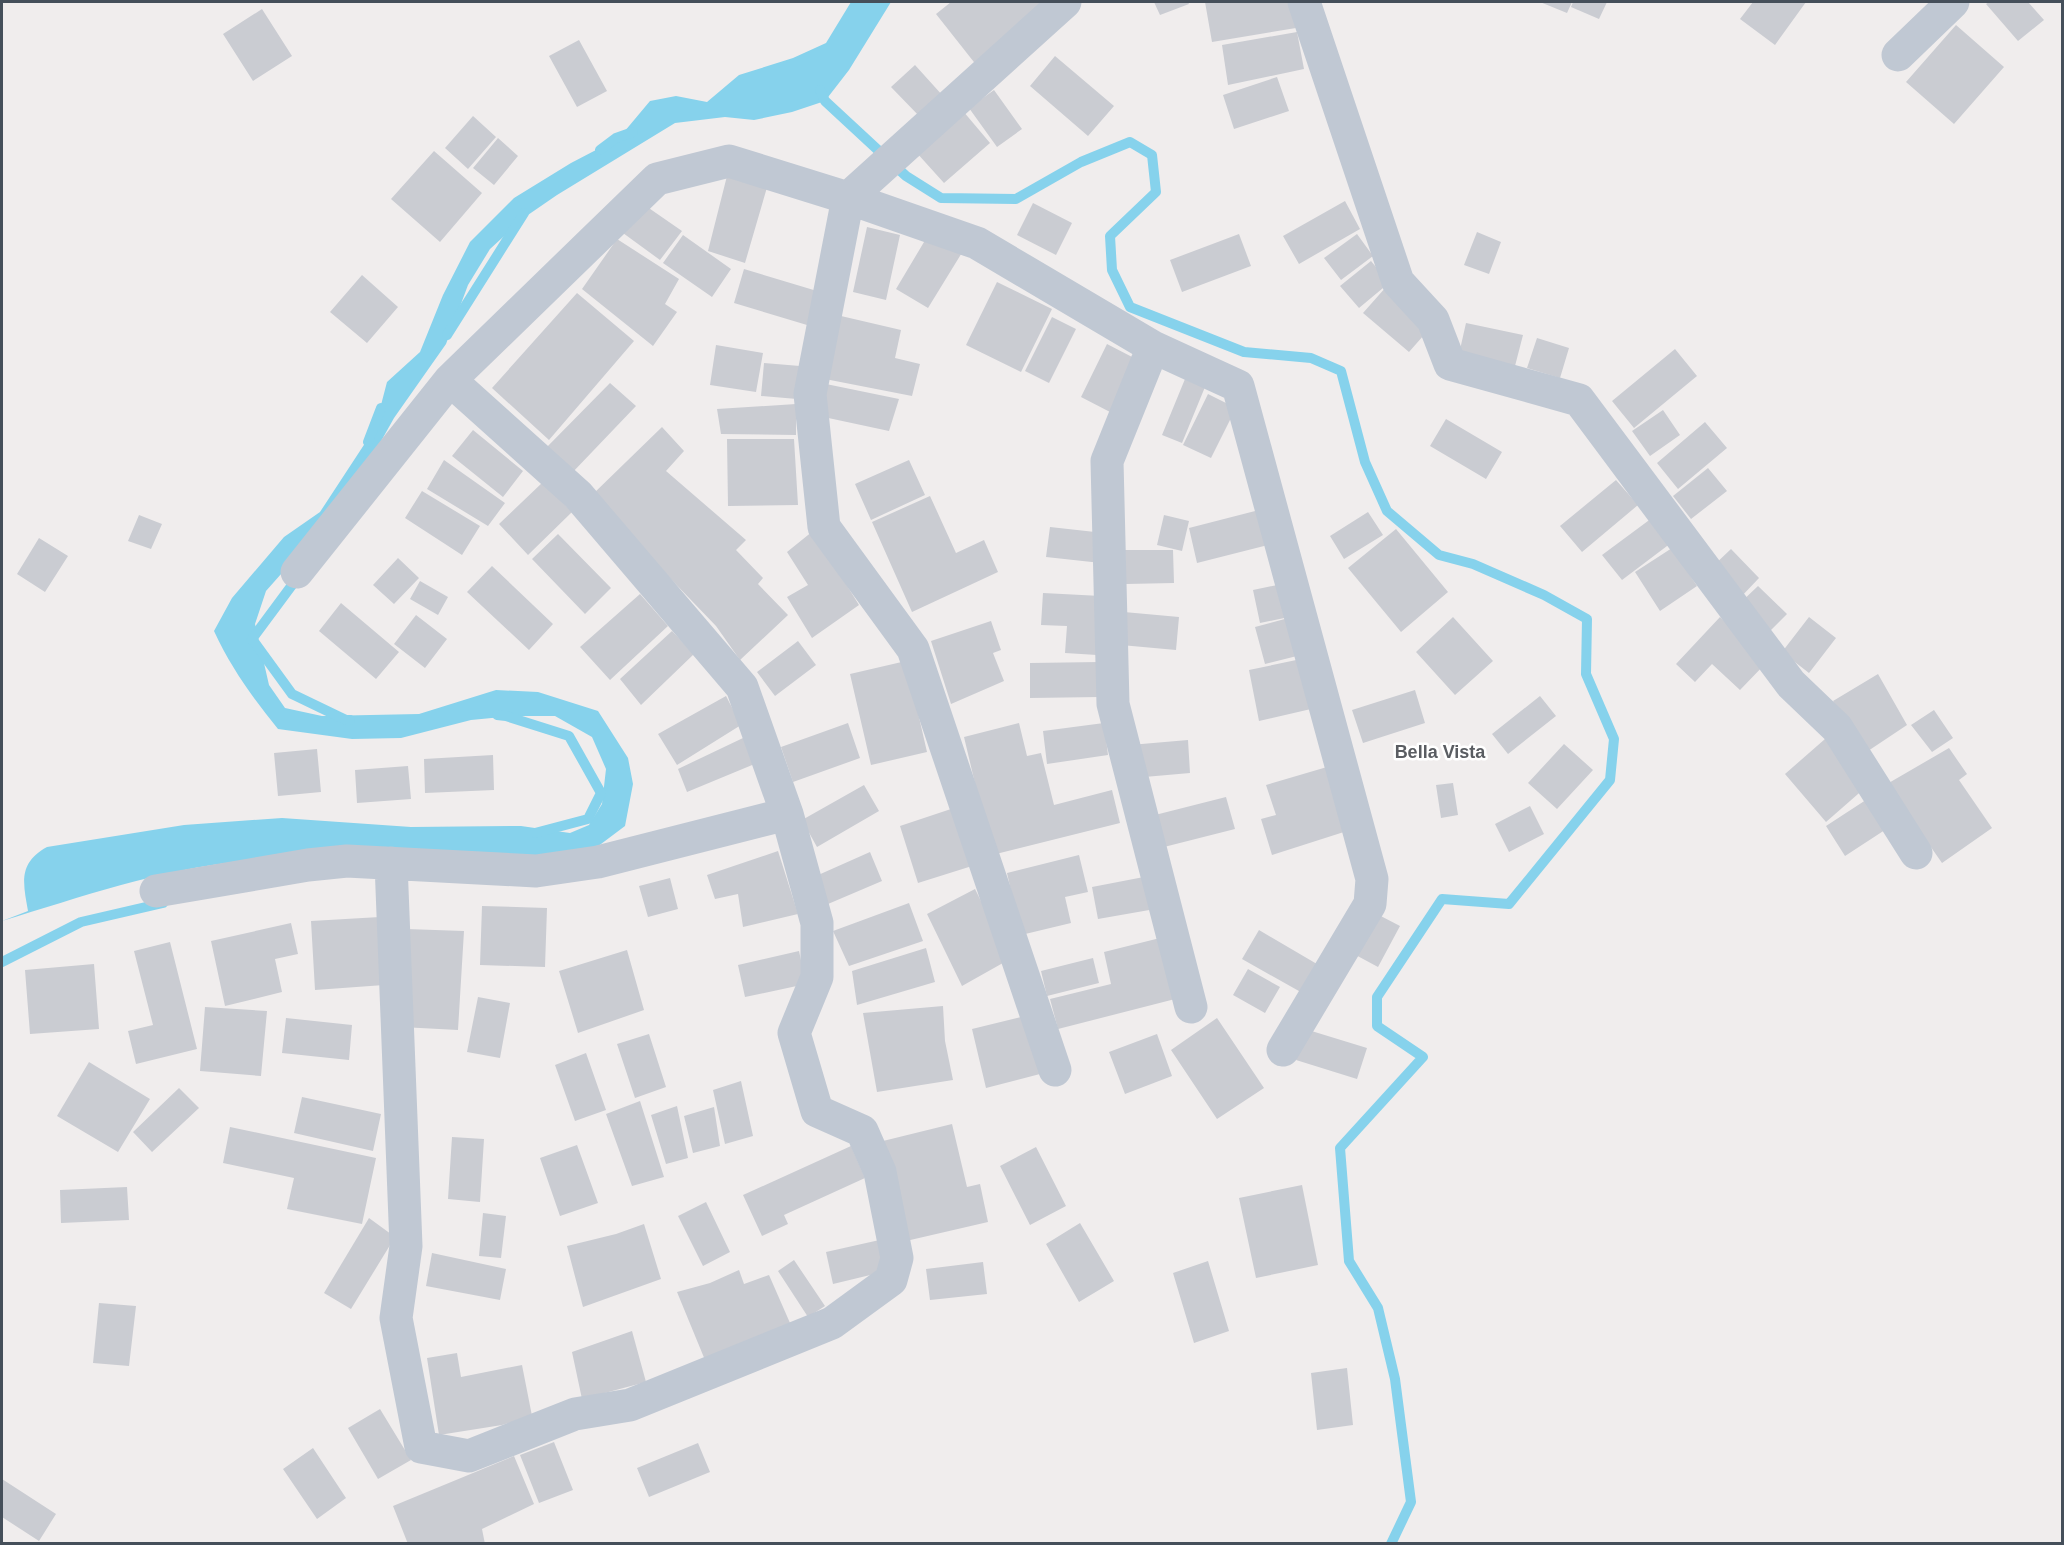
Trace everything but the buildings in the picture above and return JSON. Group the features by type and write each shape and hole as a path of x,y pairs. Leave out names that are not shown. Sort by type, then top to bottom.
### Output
{"street":[{"path":"1055,1070 913,649 824,527 810,394 848,198 1065,2"},
{"path":"1304,2 1398,282 1433,320 1450,364 1579,400 1791,684 1837,728 1916,853"},
{"path":"1898,55 1953,2"},
{"path":"297,572 450,380 657,179 729,161 848,198 976,243 1153,348 1238,386 1372,879 1370,904 1283,1050"},
{"path":"1153,348 1107,461 1113,704 1191,1006"},
{"path":"391,863 406,1246 396,1318 421,1447 469,1456 575,1414 630,1405 832,1323 892,1278 897,1258 880,1172 862,1131 817,1111 794,1034 817,977 817,923 787,814 742,687 578,495 450,380"},
{"path":"156,891 308,865 347,861 536,871 598,862 787,814"}],"water":[{"path":"851,2 891,2 849,70 825,101 792,112 754,120 725,117 675,123 557,195 525,217 490,249 468,285 446,344 394,418 351,495 266,591 255,624 269,685 285,708 322,716 419,714 496,690 538,692 598,711 628,758 633,784 625,826 589,853 564,858 244,861 213,865 151,877 2,921 28,911 24,883 27,867 38,853 47,847 184,825 282,818 411,827 521,826 570,833 589,825 602,804 606,769 592,737 555,716 513,716 471,720 401,738 352,739 278,729 243,682 214,631 232,598 284,537 320,512 375,428 387,382 420,352 443,295 470,242 514,198 571,163 619,138 650,101 676,96 707,102 739,75 793,58 826,43"}],"waterway":[{"path":"820,90 825,101 906,176 941,198 1016,199 1081,162 1130,142 1152,155 1156,192 1110,236 1112,270 1130,307 1244,352 1311,358 1341,371 1365,462 1387,511 1439,555 1473,564 1544,595 1587,619 1586,674 1614,739 1610,780 1509,904 1442,899 1377,997 1377,1026 1423,1057 1340,1148 1349,1261 1378,1308 1395,1379 1411,1502 1391,1544"},
{"path":"600,150 616,138 633,132"},
{"path":"447,335 524,213"},
{"path":"368,442 381,408"},
{"path":"298,577 252,639 292,694 350,720"},
{"path":"497,715 569,736 601,793 588,819 535,833"},
{"path":"2,962 81,922 163,903"}],"district":[{"name":"Bella Vista","path":"1440,752"}]}
